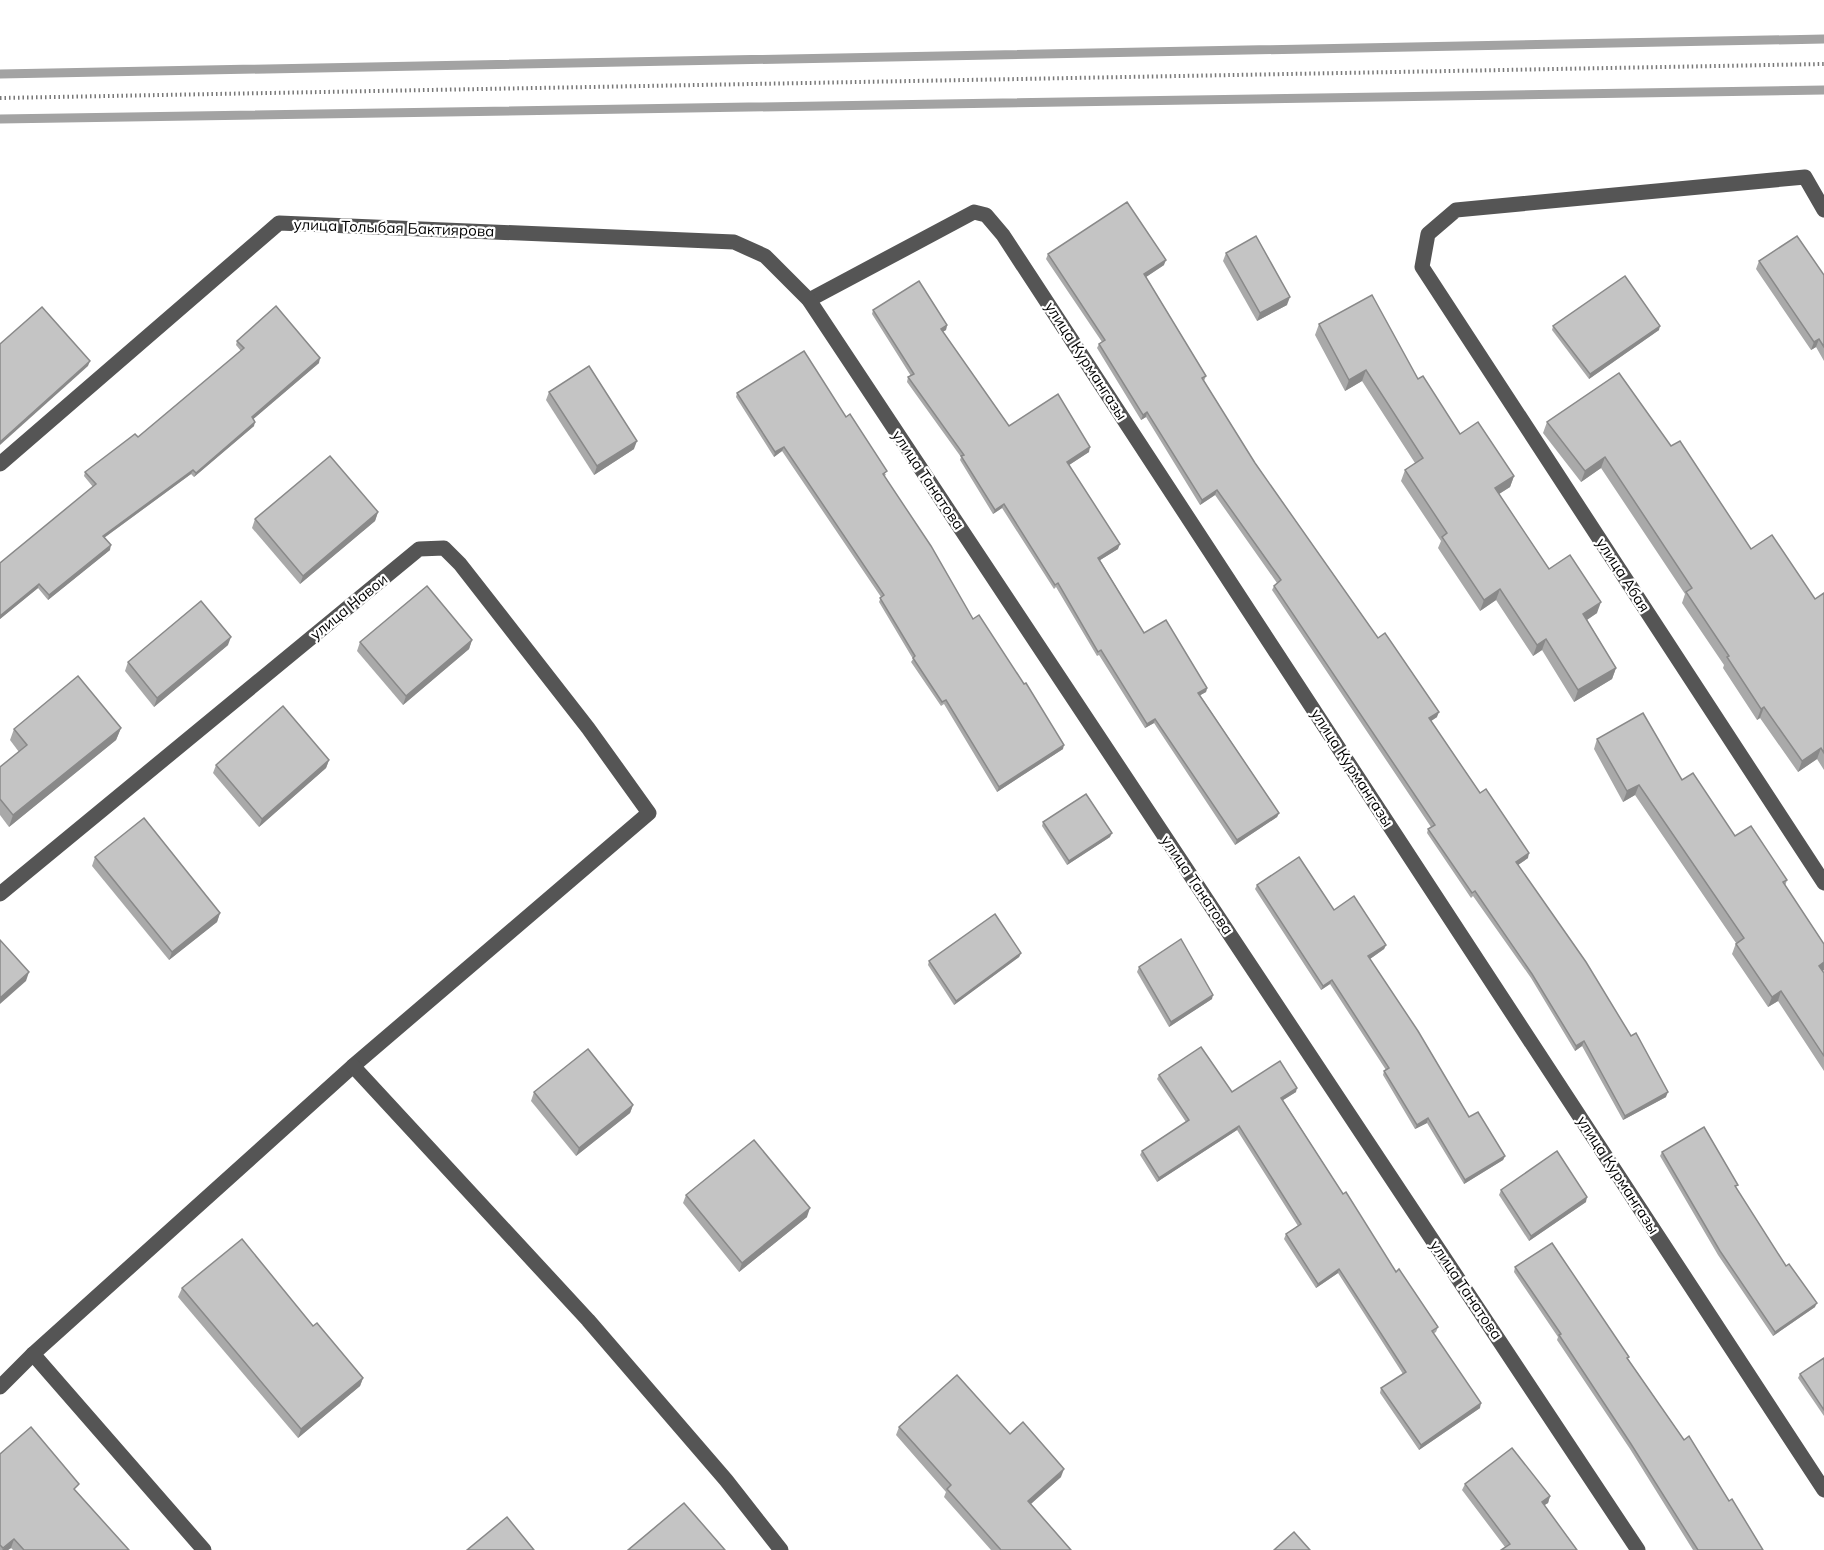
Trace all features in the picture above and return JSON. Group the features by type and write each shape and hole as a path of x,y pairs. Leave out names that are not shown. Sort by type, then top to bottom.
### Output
{"street":[{"name":"улица Абая","path":"1824,210 1805,177 1456,210 1428,234 1422,267 1824,883"},
{"name":"улица Курмангазы","path":"809,300 974,212 986,215 1004,235 1824,1490"},
{"name":"улица Толыбая Бактиярова","path":"0,464 279,223 734,242"},
{"name":"улица Танатова","path":"734,242 765,256 809,300 1638,1550"},
{"name":"улица Навои","path":"0,894 419,549 444,548 460,564 588,728 649,813 353,1066"},
{"path":"0,1387 33,1354 353,1066 588,1320 726,1480 781,1550"},
{"path":"33,1354 204,1550"}],"path":[{"path":"0,98 1824,64"}],"building":[{"path":"1127,202 1166,260 1144,274 1206,376 1202,378 1255,463 1378,638 1385,633 1439,712 1429,718 1480,793 1486,789 1529,853 1516,862 1586,962 1631,1036 1636,1033 1668,1092 1625,1116 1584,1041 1576,1046 1532,974 1475,891 1472,893 1428,829 1435,825 1274,586 1281,580 1217,490 1202,500 1147,412 1143,415 1099,344 1105,340 1048,254"},
{"path":"1256,236 1290,297 1260,313 1226,253"},
{"path":"1797,236 1824,275 1824,347 1819,339 1814,342 1759,261"},
{"path":"1625,276 1660,326 1590,374 1553,326"},
{"path":"919,281 947,325 941,329 1009,426 1058,394 1090,447 1067,462 1120,544 1098,558 1144,633 1166,620 1207,688 1198,693 1279,813 1237,840 1155,719 1147,724 1101,650 1098,652 1058,583 1055,585 1004,504 995,510 961,456 964,455 908,377 914,374 873,310"},
{"path":"1372,295 1418,379 1423,376 1460,434 1478,422 1514,476 1495,488 1549,569 1570,555 1601,602 1583,614 1616,668 1578,690 1546,639 1537,645 1500,589 1484,600 1442,537 1447,533 1405,470 1423,458 1366,370 1349,380 1319,324"},
{"path":"276,306 320,358 252,417 255,422 196,473 193,470 103,536 111,545 49,595 39,584 0,616 0,563 96,484 85,472 135,434 138,437 244,348 237,341"},
{"path":"42,307 90,361 0,442 0,344"},
{"path":"804,351 846,417 850,414 887,471 883,474 931,546 973,619 979,615 1024,684 1026,683 1064,745 999,787 946,700 942,702 913,658 915,656 880,598 884,595 784,447 775,452 737,393"},
{"path":"589,366 637,441 597,466 549,392"},
{"path":"1619,373 1671,446 1680,441 1751,549 1772,535 1815,599 1824,593 1824,753 1821,748 1802,761 1764,707 1761,709 1686,592 1692,588 1605,457 1585,471 1547,422"},
{"path":"330,456 378,512 303,576 255,519"},
{"path":"427,586 472,640 406,696 360,642"},
{"path":"201,601 231,637 157,698 128,662"},
{"path":"78,676 121,728 13,815 0,799 0,767 27,745 14,729"},
{"path":"283,706 329,760 262,819 216,765"},
{"path":"1643,713 1682,780 1693,773 1735,836 1751,826 1787,880 1783,882 1824,944 1824,962 1819,966 1824,973 1824,1056 1781,991 1772,997 1736,944 1744,938 1639,785 1627,791 1597,739"},
{"path":"1086,794 1112,833 1069,861 1043,822"},
{"path":"144,818 220,913 172,952 95,857"},
{"path":"1299,857 1334,910 1354,896 1386,945 1368,956 1418,1031 1469,1117 1478,1112 1505,1156 1465,1180 1428,1118 1417,1125 1384,1071 1389,1068 1332,980 1323,986 1257,885"},
{"path":"995,914 1021,953 956,1001 929,961"},
{"path":"1181,939 1213,995 1171,1022 1139,967"},
{"path":"0,940 29,972 0,998"},
{"path":"1201,1047 1232,1092 1280,1061 1297,1088 1281,1098 1343,1194 1346,1192 1396,1272 1399,1269 1438,1327 1432,1331 1481,1403 1421,1445 1381,1388 1406,1372 1339,1269 1318,1284 1286,1234 1301,1224 1239,1126 1159,1178 1142,1151 1189,1120 1159,1075"},
{"path":"588,1049 633,1105 579,1148 534,1092"},
{"path":"1704,1127 1738,1185 1735,1186 1786,1266 1789,1264 1817,1303 1775,1332 1720,1251 1662,1152"},
{"path":"754,1140 810,1208 742,1263 686,1195"},
{"path":"1557,1151 1587,1197 1531,1236 1501,1190"},
{"path":"242,1239 313,1326 317,1323 363,1378 301,1429 182,1288"},
{"path":"1552,1243 1684,1440 1689,1436 1729,1501 1732,1499 1763,1550 1698,1550 1559,1335 1561,1334 1515,1267"},
{"path":"1824,1358 1824,1410 1800,1374"},
{"path":"957,1375 1010,1434 1023,1422 1064,1469 1028,1501 1071,1550 1001,1550 947,1489 951,1485 899,1427"},
{"path":"31,1427 79,1484 74,1489 129,1550 24,1550 14,1539 3,1548 0,1545 0,1454"},
{"path":"1512,1448 1550,1496 1542,1502 1577,1550 1501,1550 1510,1544 1465,1484"},
{"path":"684,1503 725,1550 628,1550"},
{"path":"507,1517 534,1550 467,1550"},
{"path":"1294,1532 1310,1550 1274,1550"}],"waterway":[{"path":"0,74 1824,39"},
{"path":"0,119 1824,90"}]}
